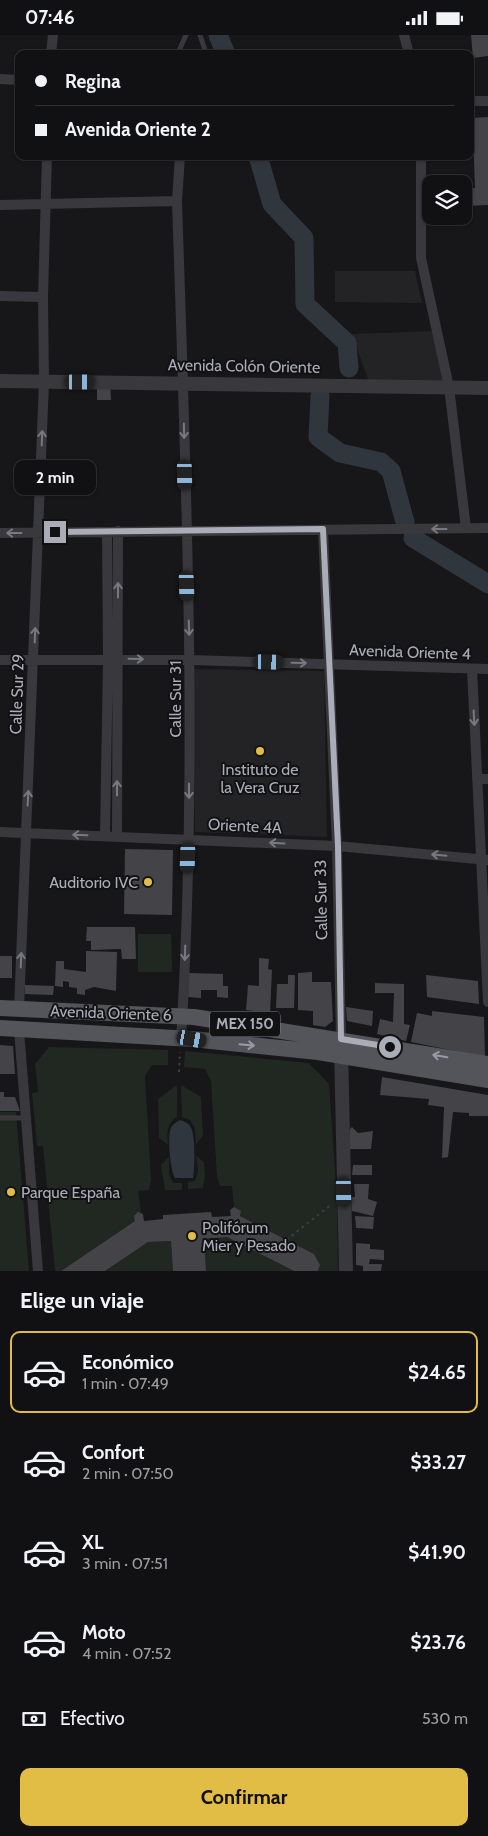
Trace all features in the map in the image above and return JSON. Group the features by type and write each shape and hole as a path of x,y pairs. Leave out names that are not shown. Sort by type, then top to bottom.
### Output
{"main road":[{"name":"Avenida Oriente 6","path":"0,1008 188,1016 341,1047 488,1080"},
{"path":"187,1039 197,1027 188,1016"},
{"name":"Avenida Oriente 6","path":"0,1028 341,1047 488,1064"}],"street":[{"path":"51,50 53,35"},
{"path":"404,35 408,50"},
{"path":"0,79 15,80"},
{"path":"474,101 488,101"},
{"name":"Calle Sur 29","path":"18,1009 34,661 44,382 43,297 47,160"},
{"name":"Calle Sur 31","path":"180,160 178,201 190,660 188,1016"},
{"path":"421,160 421,258 449,387 466,529"},
{"path":"0,205 178,201"},
{"path":"0,296 43,297"},
{"name":"Avenida Colón Oriente","path":"0,381 183,382 488,388"},
{"path":"0,533 488,528"},
{"name":"Calle Sur 33","path":"323,529 338,846 346,1271"},
{"path":"107,531 113,659 117,837"},
{"path":"105,836 118,531"},
{"name":"Avenida Oriente 4","path":"0,660 190,660 488,669"},
{"path":"472,669 476,779 484,859 488,1002"},
{"path":"476,779 488,779"},
{"name":"Oriente 4A","path":"0,832 338,846 484,859"},
{"path":"18,1009 27,1013 29,1019 27,1024 19,1029 38,1271"}],"lane":[{"path":"180,50 186,35"},
{"path":"200,35 205,50"},
{"path":"0,1118 26,1117"}],"path":[{"path":"179,1072 187,1039"},
{"path":"266,1256 337,1199"}],"shaded area":[{"path":"335,271 415,271 422,303 335,302"},
{"path":"437,331 449,387 370,385 352,334"},
{"name":"Instituto de la Vera Cruz","path":"193,669 324,671 327,837 195,832"},
{"path":"138,934 171,934 172,972 138,972"},
{"path":"49,1047 168,1050 168,1065 152,1065 145,1076 151,1180 149,1190 138,1191 141,1213 136,1214 135,1221 61,1271 55,1271 43,1146 37,1146 32,1093 38,1092 35,1064"},
{"path":"185,1051 309,1063 329,1084 337,1199 338,1271 318,1271 320,1265 314,1254 240,1216 241,1211 234,1207 232,1186 220,1186 217,1176 211,1081 205,1069 184,1067"},
{"path":"177,1085 177,1117 168,1129 168,1145 159,1138 158,1099"},
{"path":"181,1085 201,1097 203,1136 196,1144 195,1128 190,1120 182,1117"},
{"name":"Parque España","path":"0,1112 16,1112 29,1271 0,1271"},
{"path":"180,1120 188,1123 192,1130 194,1140 193,1178 175,1178 172,1168 169,1136 172,1126"},
{"path":"196,1155 204,1163 205,1176 203,1188 188,1189 188,1182 195,1181 198,1171"},
{"path":"169,1157 169,1174 173,1183 182,1183 182,1190 165,1190 161,1165"},
{"path":"227,1237 294,1271 206,1271 204,1239"},
{"path":"171,1241 173,1271 105,1271 148,1242"}],"building":[{"path":"471,35 488,35 488,56 474,58 474,50 472,50"},
{"path":"488,117 488,205 472,206 472,188 475,188 474,118"},
{"path":"97,382 110,382 111,400 97,400"},
{"name":"Auditorio IVC","path":"125,849 173,850 172,915 124,914"},
{"path":"87,927 135,927 136,959 122,959 121,949 91,950 91,941 86,941"},
{"path":"86,951 117,952 116,991 94,987 85,990 85,995 77,994 77,988 69,987 69,982 63,981 63,987 55,986 56,961 64,961 64,969 86,972"},
{"path":"0,956 12,956 12,978 0,978"},
{"path":"259,958 269,959 268,969 272,970 270,1013 246,1010 248,985 259,986"},
{"path":"312,972 312,982 331,982 333,1021 325,1027 313,1025 313,1011 298,1010 298,973"},
{"path":"189,973 223,974 223,986 228,986 228,998 217,997 217,990 201,990 201,998 188,997"},
{"path":"288,975 295,975 294,1008 276,1008 277,984 288,984"},
{"path":"426,975 478,981 479,1004 427,997"},
{"path":"375,983 404,984 404,1024 410,1025 406,1041 377,1034 380,1019 393,1022 394,993 375,993"},
{"path":"25,985 54,986 53,995 25,994"},
{"path":"346,1007 373,1011 372,1026 347,1021"},
{"path":"432,1011 484,1017 485,1057 411,1042 417,1013 432,1016"},
{"path":"0,1045 13,1046 15,1074 0,1074"},
{"path":"382,1077 488,1095 488,1116 469,1116 469,1113 453,1112 448,1157 442,1158 444,1107 428,1105 429,1099 380,1095"},
{"path":"0,1092 4,1092 4,1097 15,1097 20,1111 0,1111"},
{"path":"352,1127 358,1133 373,1131 371,1149 350,1149 350,1129"},
{"path":"353,1165 372,1165 372,1175 352,1175"},
{"path":"354,1184 369,1184 368,1199 377,1202 373,1216 352,1211 351,1197 355,1197"},
{"path":"234,1207 241,1211 240,1216 314,1254 320,1265 318,1271 294,1271 227,1237 204,1239 206,1271 173,1271 171,1241 148,1242 105,1271 61,1271 135,1221 134,1216 138,1212 143,1214 144,1221 163,1219 163,1215 211,1212 212,1217 231,1216 230,1210"},
{"path":"355,1216 374,1217 373,1229 356,1228"},
{"path":"356,1243 370,1244 370,1249 384,1250 384,1260 370,1259 369,1264 382,1264 381,1271 363,1271 363,1266 356,1265"}],"waterway":[{"path":"218,35 224,50"},
{"path":"259,160 272,204 304,238 305,304 347,343 349,368"},
{"path":"320,396 318,437 340,453 381,462 391,471 405,522"},
{"path":"413,538 488,584"}],"place":[{"name":"Instituto de la Vera Cruz","path":"260,751"},
{"name":"Auditorio IVC","path":"148,882"},
{"name":"Parque España","path":"11,1192"},
{"name":"Polifórum Mier y Pesado","path":"192,1236"}],"route":[{"path":"55,532 323,529 338,846 341,1039 390,1047"}]}
